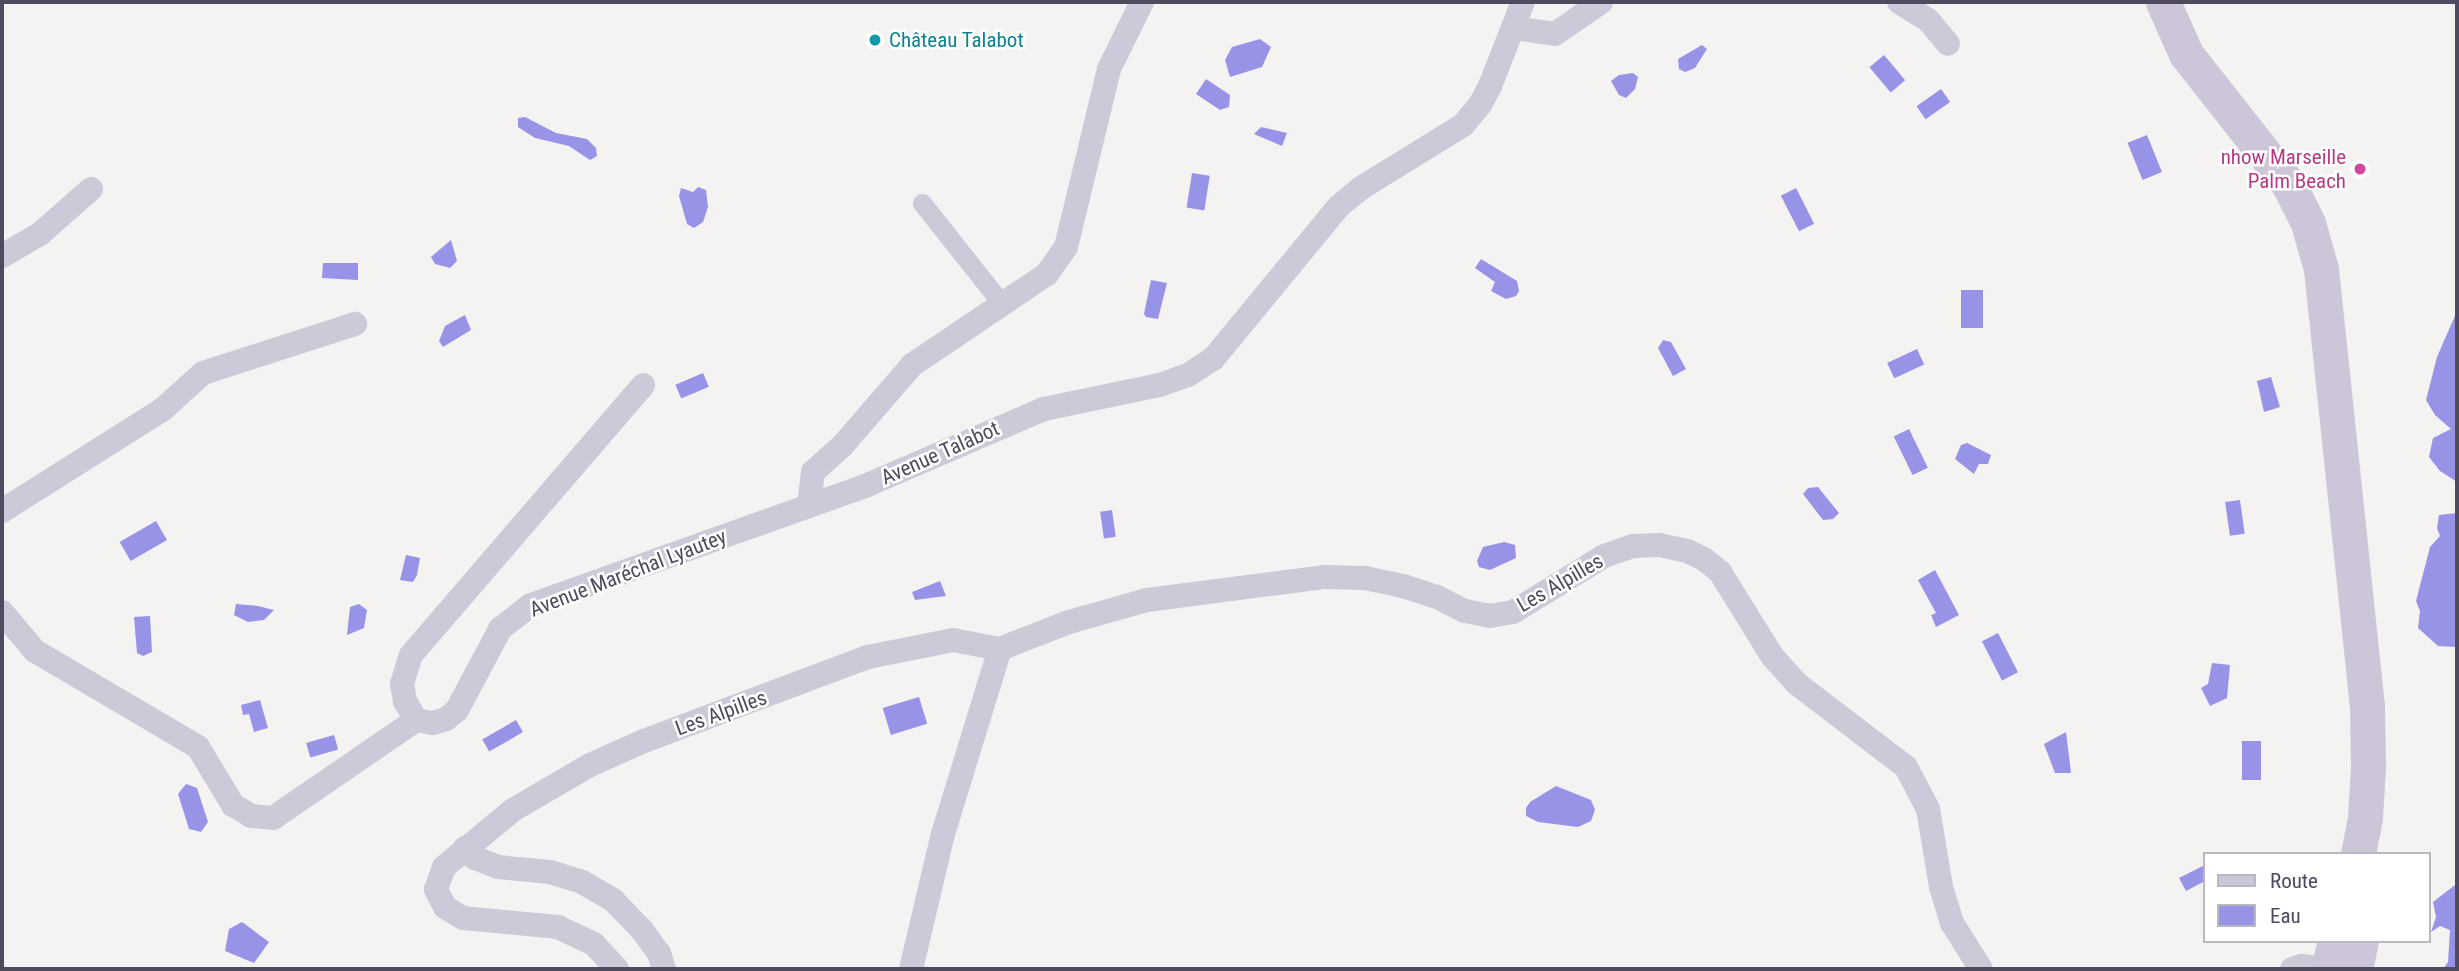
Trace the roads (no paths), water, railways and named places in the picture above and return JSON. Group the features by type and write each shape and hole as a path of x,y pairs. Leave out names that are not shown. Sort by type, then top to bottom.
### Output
{"main road":[{"path":"2163,2 2186,54 2289,185 2308,223 2321,269 2367,705 2367,780 2358,852"},
{"path":"2185,2 2204,44 2304,173 2327,214 2342,264 2388,703 2389,765 2379,852"},
{"path":"2329,969 2335,943"},
{"path":"2355,969 2361,943"}],"street":[{"path":"809,505 813,472 843,445 912,365 1047,274 1066,247 1109,69 1142,2"},
{"name":"Avenue Talabot","path":"809,505 864,486 1044,409 1160,385 1188,375 1213,359 1339,206 1361,188 1462,125 1485,95 1524,2"},
{"path":"1515,28 1555,34 1601,2"},
{"path":"1899,2 1928,20 1948,44"},
{"path":"2,256 40,234 91,189"},
{"path":"922,203 1002,304"},
{"path":"2,511 162,410 203,373 355,324"},
{"path":"416,720 405,701 402,684 411,655 643,385"},
{"path":"843,445 843,474 849,484 864,486"},
{"name":"Avenue Maréchal Lyautey","path":"2,612 35,651 198,747 233,805 251,816 273,818 416,720 433,723 446,719 457,710 500,629 531,605 809,505"},
{"name":"Les Alpilles","path":"617,969 594,944 558,927 463,918 445,907 436,889 444,867 513,810 590,765 644,741 868,657 954,639 1000,649 1069,622 1147,600 1324,577 1365,578 1403,586 1437,597 1465,611 1490,616 1513,612 1604,556 1633,546 1659,545 1687,551 1704,559 1720,572 1772,656 1796,682 1906,767 1928,809 1941,887 1952,923 1981,969"},
{"path":"911,969 943,834 1000,649"},
{"path":"465,848 475,858 498,867 550,872 582,882 612,900 642,930 659,953 664,969"},
{"path":"2292,969 2302,966 2329,969"}],"water":[{"path":"1260,39 1271,47 1262,67 1230,77 1225,60 1232,47"},
{"path":"1702,45 1707,49 1695,68 1685,72 1679,69 1678,59"},
{"path":"1884,55 1905,80 1891,92 1869,67"},
{"path":"1633,73 1638,77 1635,89 1626,98 1619,95 1611,81 1619,75"},
{"path":"1206,79 1230,95 1229,107 1220,110 1196,94"},
{"path":"1941,89 1950,102 1926,119 1916,106"},
{"path":"525,117 556,133 587,139 596,148 597,156 590,160 569,146 535,138 518,127 518,118"},
{"path":"1261,127 1287,133 1282,146 1254,134"},
{"path":"2147,135 2162,172 2143,180 2128,143"},
{"path":"1192,173 1210,176 1204,210 1187,208"},
{"path":"698,187 706,190 708,207 703,222 694,228 687,224 679,196 681,188 693,192"},
{"path":"1796,188 1814,224 1799,231 1781,196"},
{"path":"451,240 457,261 450,268 435,264 431,257"},
{"path":"1481,259 1517,281 1519,291 1516,296 1506,299 1491,291 1495,282 1475,268"},
{"path":"323,263 358,263 358,280 322,278"},
{"path":"1151,280 1167,283 1158,319 1146,317 1144,314"},
{"path":"1961,290 1983,290 1983,328 1961,328"},
{"path":"2457,311 2457,482 2440,471 2429,457 2433,438 2451,429 2435,415 2426,400 2437,357"},
{"path":"465,315 471,330 443,347 439,341 445,326"},
{"path":"1663,340 1671,342 1686,369 1673,376 1658,348"},
{"path":"1917,349 1924,364 1894,378 1887,363"},
{"path":"703,373 709,387 681,399 675,385"},
{"path":"2271,377 2280,407 2264,412 2257,381"},
{"path":"1909,429 1928,468 1913,475 1894,436"},
{"path":"1967,443 1991,455 1988,464 1979,464 1974,474 1955,459 1961,445"},
{"path":"1818,487 1839,513 1833,519 1823,520 1803,494 1808,488"},
{"path":"2240,500 2245,534 2230,536 2225,502"},
{"path":"1112,510 1116,537 1104,538 1100,512"},
{"path":"2457,513 2457,653 2455,647 2438,646 2418,628 2420,611 2416,601 2430,547 2440,536 2437,528 2439,515"},
{"path":"156,521 167,540 131,561 120,542"},
{"path":"1504,542 1515,545 1516,558 1490,570 1479,567 1477,561 1483,547"},
{"path":"406,555 420,558 413,582 400,580"},
{"path":"1935,570 1959,615 1936,627 1931,615 1936,613 1918,580"},
{"path":"940,581 946,596 915,600 912,592"},
{"path":"236,604 274,610 264,620 248,622 234,615"},
{"path":"359,604 367,610 364,628 347,635 350,607"},
{"path":"150,616 152,652 143,656 137,653 134,617"},
{"path":"1998,633 2018,672 2002,680 1982,641"},
{"path":"2212,663 2230,665 2227,698 2210,706 2201,688 2208,684"},
{"path":"919,697 927,724 891,735 883,708"},
{"path":"260,700 268,728 254,732 249,714 243,715 241,705"},
{"path":"516,720 523,732 489,752 482,740"},
{"path":"2066,732 2071,773 2055,773 2044,744"},
{"path":"334,735 338,749 310,757 306,743"},
{"path":"2242,741 2261,741 2261,780 2242,780"},
{"path":"186,784 197,788 208,822 201,832 189,829 178,794"},
{"path":"1556,786 1591,800 1595,810 1591,821 1578,827 1538,822 1526,816 1526,808 1530,802"},
{"path":"2204,866 2204,882 2186,891 2179,878"},
{"path":"2457,877 2457,969 2443,969 2448,962 2450,930 2440,926 2431,932 2436,917 2433,902 2455,885"},
{"path":"242,922 269,942 254,963 225,951 229,929"}],"place":[{"name":"Château Talabot","path":"875,40"},
{"name":"nhow Marseille Palm Beach","path":"2360,169"}]}
